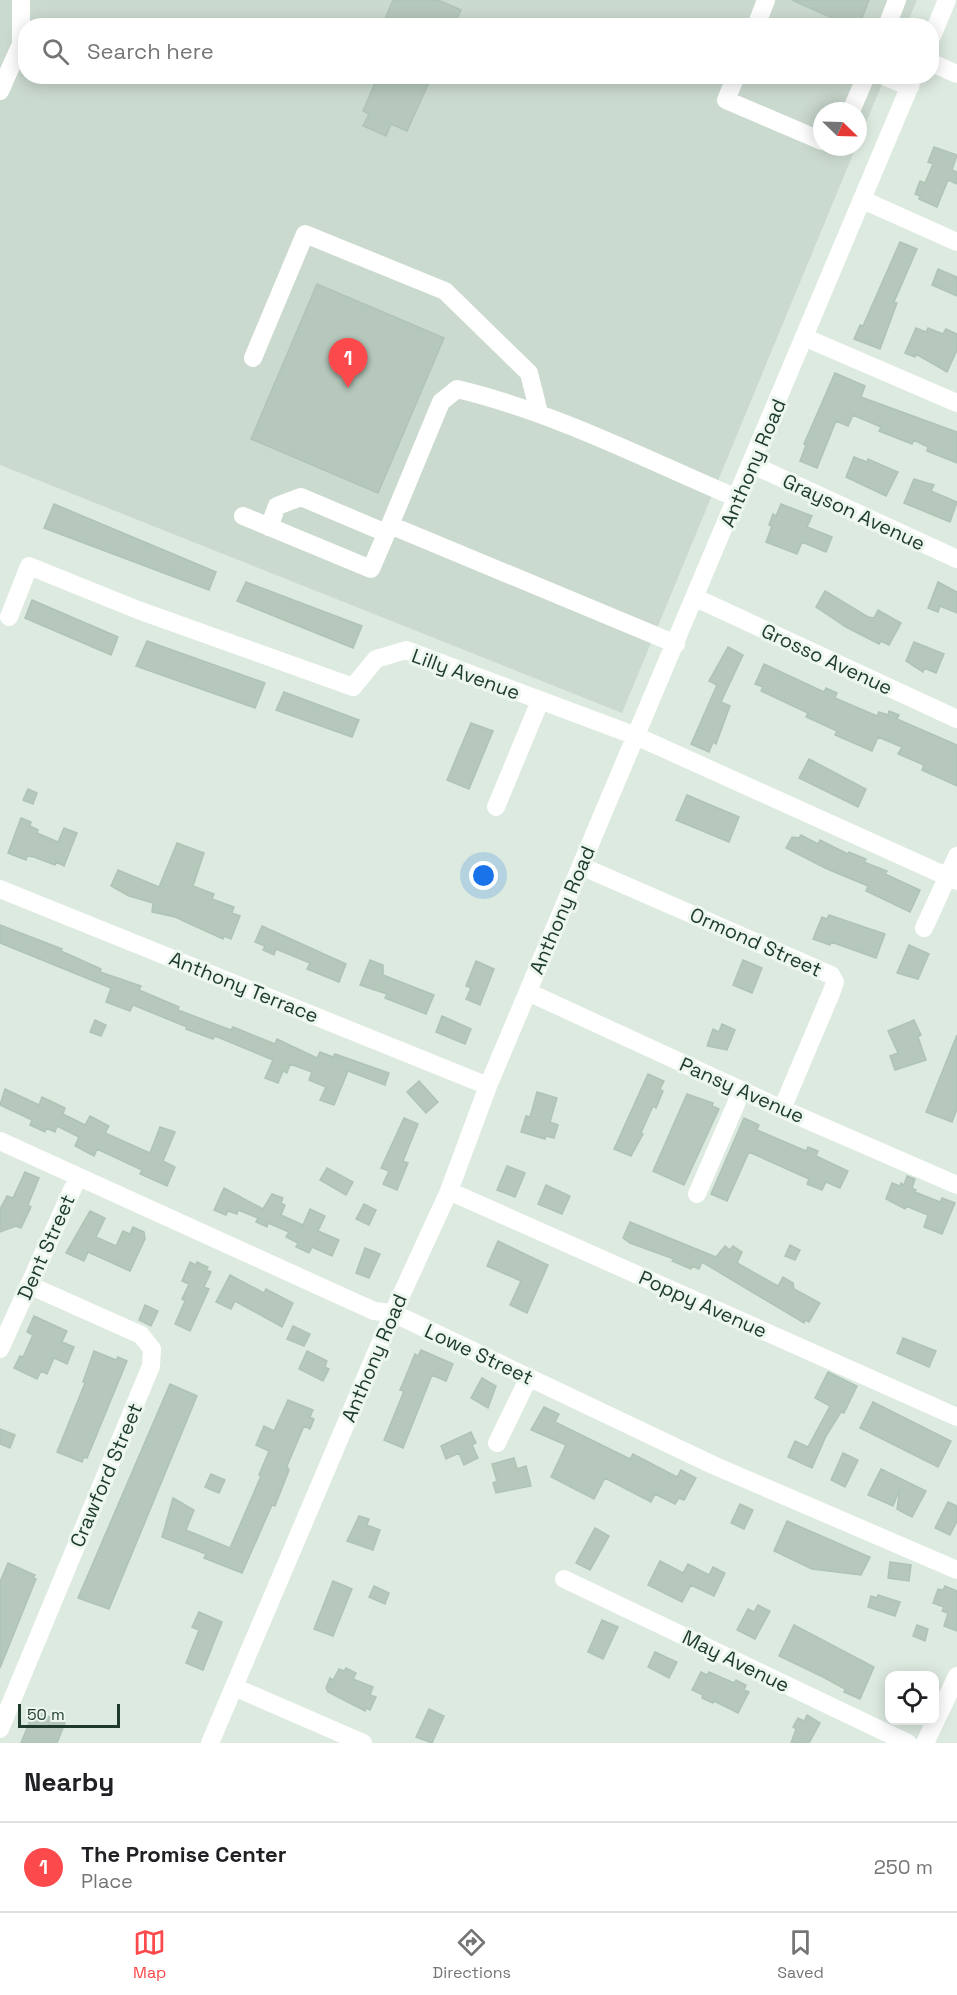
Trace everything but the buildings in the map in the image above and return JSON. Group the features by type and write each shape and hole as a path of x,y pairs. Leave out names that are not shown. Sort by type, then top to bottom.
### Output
{"street":[{"path":"21,0 21,18"},
{"path":"762,18 766,0"},
{"path":"890,18 897,0"},
{"path":"939,19 947,0"},
{"path":"0,91 18,51"},
{"path":"939,66 957,74"},
{"path":"733,84 726,100 813,137"},
{"path":"855,102 863,84"},
{"name":"Anthony Road","path":"210,1743 393,1313 449,1191 488,1086 806,338 911,84"},
{"path":"863,200 957,242"},
{"path":"253,358 305,234 445,291 529,373 539,413"},
{"path":"806,338 957,403"},
{"path":"243,516 370,568 441,402 457,389 539,413 737,498"},
{"name":"Grayson Avenue","path":"751,464 957,559"},
{"path":"269,526 277,506 301,497 388,529 676,645"},
{"name":"Lilly Avenue","path":"9,617 29,566 138,610 353,687 376,659 406,650 636,736 952,879"},
{"name":"Grosso Avenue","path":"696,598 957,719"},
{"path":"496,807 540,701"},
{"path":"924,928 952,879 957,856"},
{"name":"Ormond Street","path":"581,866 831,975 835,982 832,991 782,1109"},
{"name":"Anthony Terrace","path":"0,889 488,1086"},
{"name":"Pansy Avenue","path":"528,992 782,1109 957,1185"},
{"path":"697,1194 742,1090"},
{"name":"Lowe Street","path":"0,1141 374,1311 393,1313 713,1465 957,1570"},
{"name":"Dent Street","path":"0,1349 78,1177"},
{"name":"Poppy Avenue","path":"449,1191 957,1417"},
{"name":"Crawford Street","path":"0,1729 151,1366 152,1349 141,1335 29,1285"},
{"path":"497,1443 529,1377"},
{"name":"May Avenue","path":"564,1579 908,1743"},
{"path":"925,1743 957,1676"},
{"path":"234,1687 363,1743"}],"shaded area":[{"path":"0,0 917,0 909,18 18,18 18,84 882,84 867,120 867,102 813,102 813,156 852,156 622,713 0,465"}],"place":[{"name":"The Promise Center","path":"348,388"}]}
